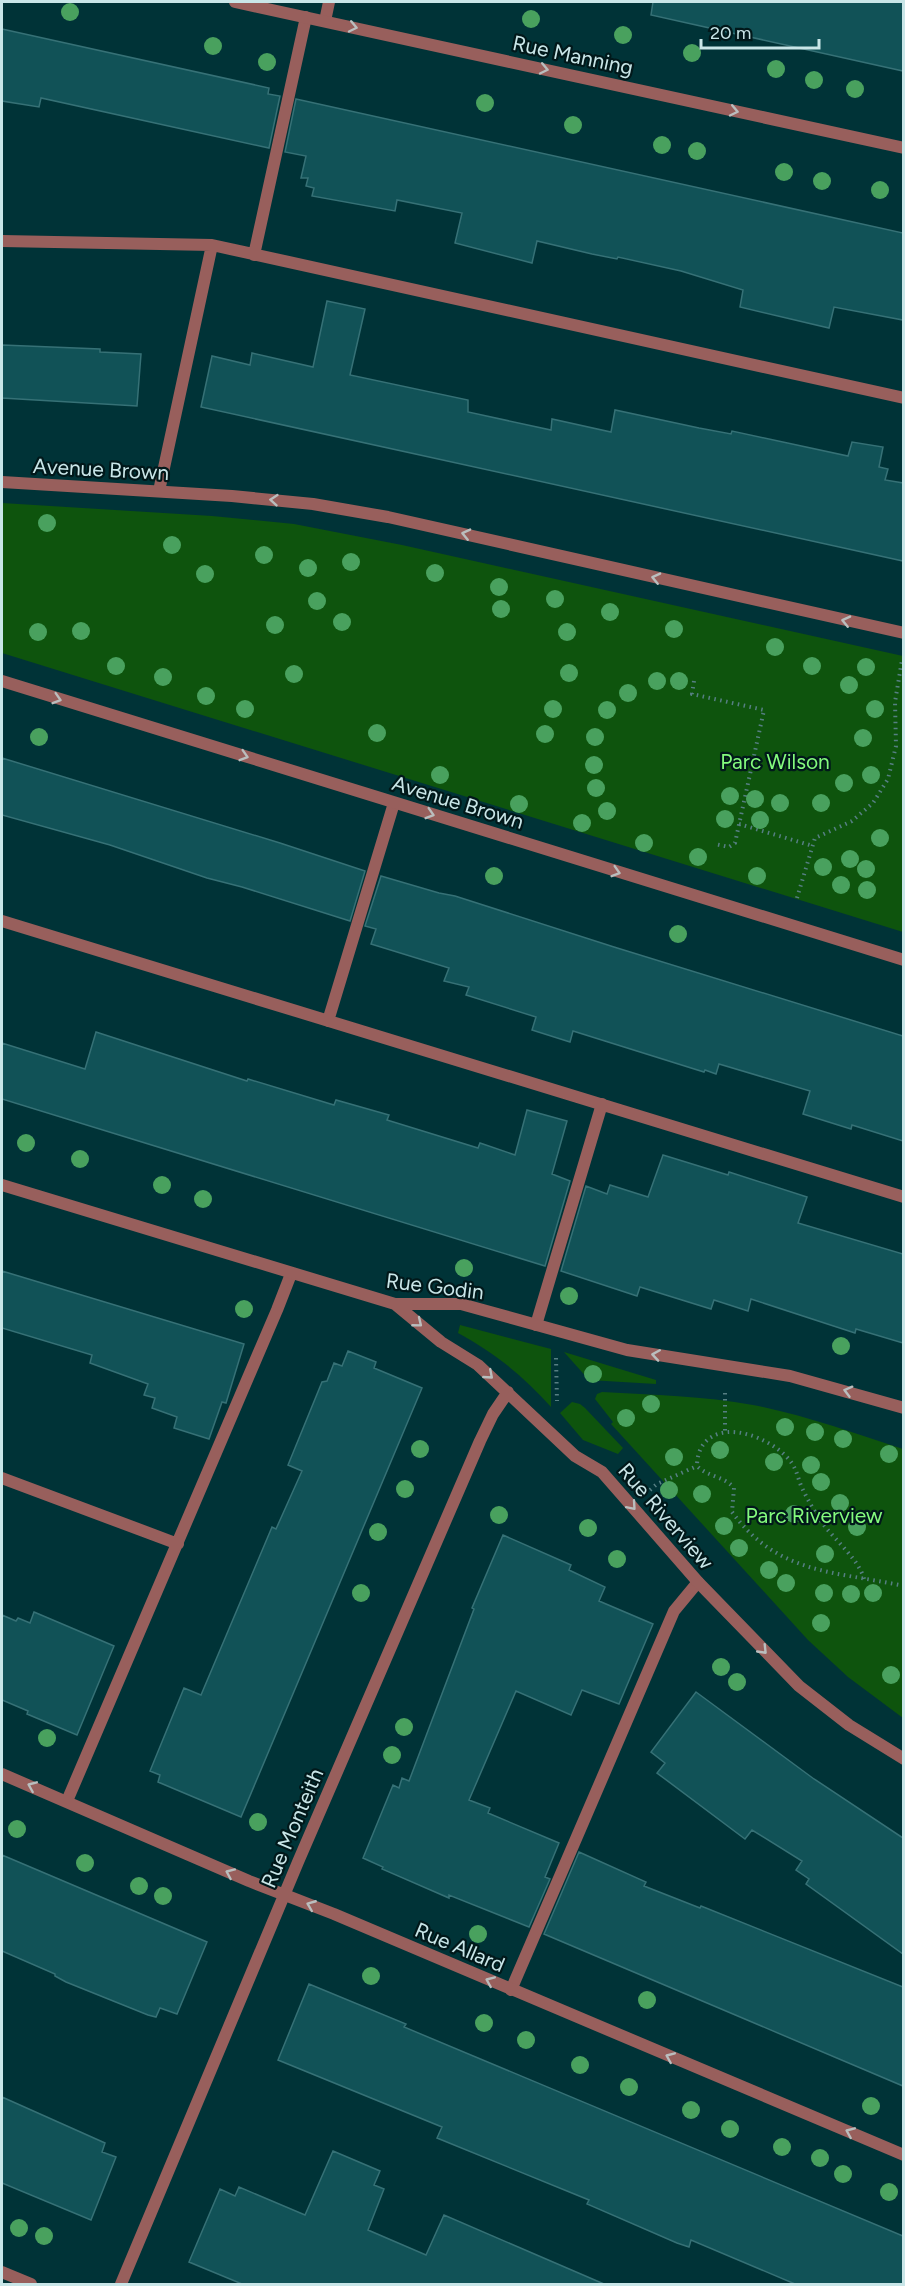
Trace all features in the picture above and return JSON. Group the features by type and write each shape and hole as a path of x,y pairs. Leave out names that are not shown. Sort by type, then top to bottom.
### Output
{"street":[{"name":"Rue Manning","path":"235,2 903,148"},
{"path":"324,21 329,2"},
{"path":"254,255 306,17"},
{"path":"2,241 212,245 903,398"},
{"path":"159,491 212,245"},
{"name":"Avenue Brown","path":"2,483 159,491 313,504 388,517 903,633"},
{"name":"Avenue Brown","path":"2,681 903,960"},
{"path":"328,1022 394,803"},
{"path":"2,921 903,1197"},
{"path":"536,1325 602,1104"},
{"name":"Rue Godin","path":"2,1185 394,1304 461,1304 627,1350 790,1376 903,1408"},
{"path":"67,1801 291,1274"},
{"name":"Rue Riverview","path":"394,1304 441,1342 478,1365 575,1456 602,1472 698,1582 799,1686 849,1725 903,1759"},
{"name":"Rue Monteith","path":"121,2284 285,1894 480,1441 493,1414 508,1392"},
{"path":"2,1478 178,1544"},
{"path":"511,1990 674,1611 698,1582"},
{"name":"Rue Allard","path":"2,1773 903,2155"},
{"path":"2,2272 30,2284"}],"path":[{"path":"797,899 815,838 852,821 873,803 888,779 896,746 895,702 901,681 902,660"},
{"path":"694,681 692,694 764,710 735,843 729,847 715,844"},
{"path":"739,824 813,846"},
{"path":"556,1353 557,1408"},
{"path":"725,1395 725,1431"},
{"path":"697,1466 700,1449 705,1441 725,1431 754,1436 782,1452 790,1461 816,1513 840,1546 860,1567 864,1579"},
{"path":"657,1484 697,1466"},
{"path":"697,1466 704,1473 729,1483 734,1488 732,1512 755,1538 773,1552 799,1565 827,1573 903,1586"}],"green space":[{"name":"Parc Wilson","path":"2,503 212,516 294,524 402,545 903,656 903,932 2,653"},
{"path":"460,1325 551,1349 551,1407 508,1366 458,1333"},
{"path":"564,1352 656,1380 656,1384 589,1380"},
{"name":"Parc Riverview","path":"602,1392 697,1398 753,1405 810,1419 903,1449 903,1718 848,1677 808,1640 611,1424 613,1422 595,1399 597,1394"},
{"path":"572,1402 585,1408 623,1448 618,1454 583,1440 560,1413"}],"building":[{"path":"653,2 903,2 903,71 651,15"},
{"path":"2,29 269,88 268,94 280,96 269,148 41,98 39,107 2,101"},
{"path":"296,99 903,233 903,320 834,307 829,328 740,307 743,290 681,271 537,241 532,263 455,243 462,213 397,200 395,211 312,196 314,188 306,186 308,178 301,178 306,156 285,152"},
{"path":"327,301 365,309 350,375 468,400 468,412 551,430 552,419 611,432 615,410 731,434 732,431 848,456 852,442 883,447 879,467 888,469 885,480 903,483 903,561 201,407 212,356 250,365 252,353 313,367"},
{"path":"2,345 100,349 100,352 141,354 137,406 2,398"},
{"path":"2,758 365,871 350,921 207,878 110,845 2,815"},
{"path":"381,876 455,896 903,1036 903,1141 852,1125 851,1129 803,1114 810,1091 719,1064 716,1074 705,1070 704,1072 573,1031 570,1042 532,1030 536,1017 466,995 469,987 444,981 449,968 371,944 376,929 365,926"},
{"path":"96,1032 247,1081 248,1079 334,1105 336,1100 389,1115 387,1120 478,1148 480,1143 515,1155 527,1110 567,1121 552,1174 570,1181 545,1266 2,1099 2,1043 85,1069"},
{"path":"663,1155 728,1175 729,1172 807,1197 798,1223 903,1254 903,1343 856,1329 855,1333 751,1299 748,1311 714,1300 711,1309 640,1287 637,1296 561,1271 586,1186 607,1194 610,1185 648,1197"},
{"path":"2,1271 244,1344 226,1403 222,1402 209,1439 174,1428 177,1417 152,1408 155,1398 144,1395 148,1384 90,1363 92,1355 2,1328"},
{"path":"348,1351 376,1362 374,1368 422,1388 241,1817 158,1782 160,1775 150,1771 184,1688 201,1695 272,1527 276,1529 302,1471 288,1465 322,1382 327,1381 334,1363 342,1366"},
{"path":"503,1535 571,1565 569,1570 605,1587 599,1601 653,1624 619,1704 582,1690 571,1715 516,1691 469,1800 490,1808 488,1813 559,1843 545,1877 550,1879 529,1927 449,1895 449,1898 382,1869 383,1867 363,1858 393,1785 399,1788 402,1778 409,1781 474,1609 472,1608"},
{"path":"34,1612 114,1646 77,1735 27,1714 28,1711 2,1700 2,1615 16,1621 18,1618 30,1623"},
{"path":"696,1692 814,1779 903,1838 903,1954 806,1884 809,1879 796,1870 802,1861 752,1830 745,1839 657,1773 665,1763 651,1752"},
{"path":"579,1852 646,1882 644,1886 700,1908 701,1906 903,1987 903,2086 544,1934"},
{"path":"2,1855 207,1942 177,2014 160,2008 156,2017 148,2015 66,1982 55,1974 2,1951"},
{"path":"309,1984 406,2024 404,2027 903,2236 903,2284 795,2284 691,2240 689,2247 677,2243 587,2204 589,2200 437,2138 442,2127 278,2060"},
{"path":"2,2097 105,2143 102,2152 116,2157 91,2220 2,2183"},
{"path":"333,2151 380,2171 374,2185 384,2189 368,2230 426,2255 444,2215 604,2284 242,2284 189,2262 220,2189 235,2196 239,2187 305,2215"}]}
